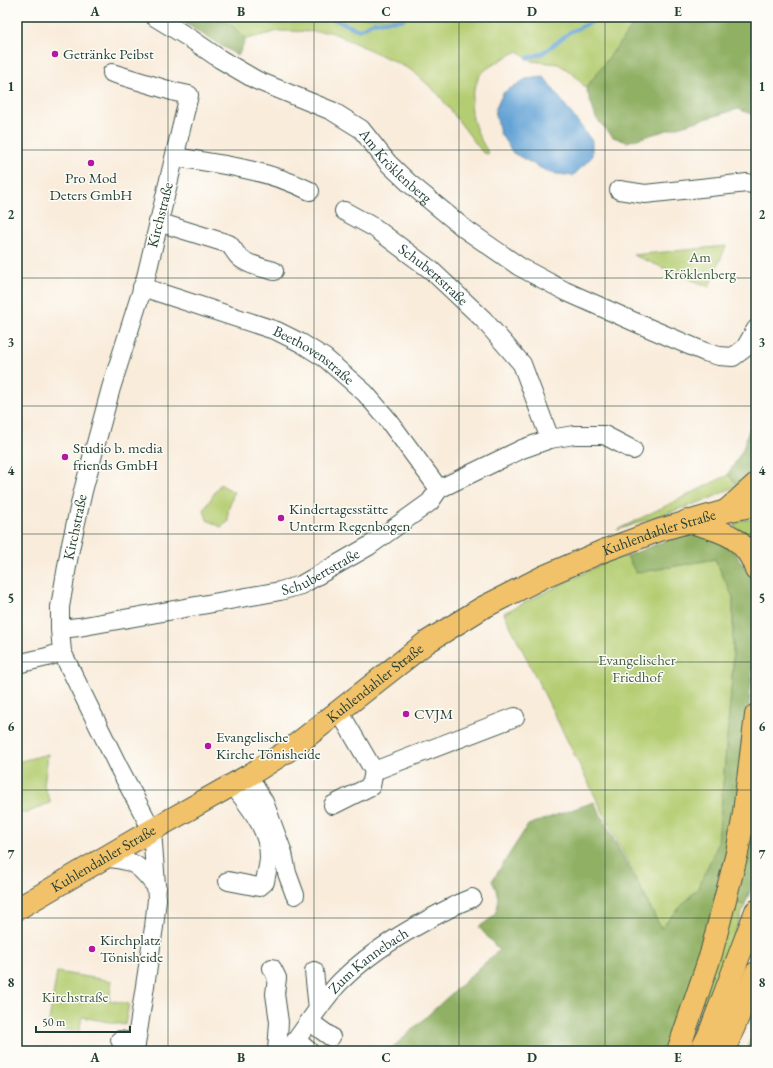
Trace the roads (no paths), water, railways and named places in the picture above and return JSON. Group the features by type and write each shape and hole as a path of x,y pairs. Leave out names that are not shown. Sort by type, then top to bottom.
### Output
{"main road":[{"path":"726,511 756,484"},
{"name":"Kuhlendahler Straße","path":"17,909 152,830 240,781 292,748 427,642 482,608 545,576 593,555 687,521 756,505"},
{"path":"687,521 719,530 731,536 746,548 756,570"},
{"path":"678,1051 711,954 737,853 743,820 756,715"},
{"path":"701,1051 723,1000 756,911"},
{"path":"724,1051 755,978"}],"street":[{"name":"Am Kröklenberg","path":"156,17 191,38 220,59 256,80 332,111 361,129 388,163 409,183 465,229 520,267 565,291 705,352 719,356 734,357 745,348 756,329"},
{"name":"Kirchstraße","path":"112,73 189,95 142,287 111,388 83,491 70,549 60,607 62,652 118,766 152,830 157,888 154,927 130,1045"},
{"path":"174,157 267,174 294,183 310,191"},
{"path":"619,190 645,194 747,183 756,185"},
{"name":"Schubertstraße","path":"344,211 375,228 431,270 483,318 522,364 550,438"},
{"path":"158,222 229,244 235,249 238,256 245,261 274,271"},
{"name":"Beethovenstraße","path":"142,287 277,331 302,343 325,358 365,393 414,453 439,489"},
{"name":"Schubertstraße","path":"60,629 79,627 301,586 369,546 430,502 439,489 515,452 550,438 574,435 604,435 633,450"},
{"path":"17,664 62,652"},
{"path":"333,805 371,786 374,771 339,711"},
{"path":"374,771 515,717"},
{"path":"228,881 258,887 265,882 269,858 269,848 259,820 240,781"},
{"path":"240,781 264,802 283,853 287,873 295,895"},
{"path":"105,858 127,860 136,864 157,888"},
{"name":"Zum Kannebach","path":"298,1047 314,1016 341,981 386,944 418,925 472,898"},
{"path":"272,968 277,978 275,994 279,1022 277,1051"},
{"path":"314,971 314,1016 331,1037"}],"water":[{"path":"544,77 592,141 592,157 573,176 550,173 513,153 500,133 495,110 503,93 526,79"}],"waterway":[{"path":"328,17 359,30 374,22 402,20 405,17"},
{"path":"528,58 543,53 570,32 603,17"}],"place":[{"name":"Getränke Peibst","path":"55,54"},
{"name":"Pro Mod Deters GmbH","path":"91,163"},
{"name":"Studio b. media friends GmbH","path":"65,457"},
{"name":"Kindertagesstätte Unterm Regenbogen","path":"281,518"},
{"name":"CVJM","path":"406,714"},
{"name":"Evangelische Kirche Tönisheide","path":"208,746"},
{"name":"Kirchplatz Tönisheide","path":"92,949"}],"park label":[{"name":"Evangelischer Friedhof","path":"637,668"}]}
